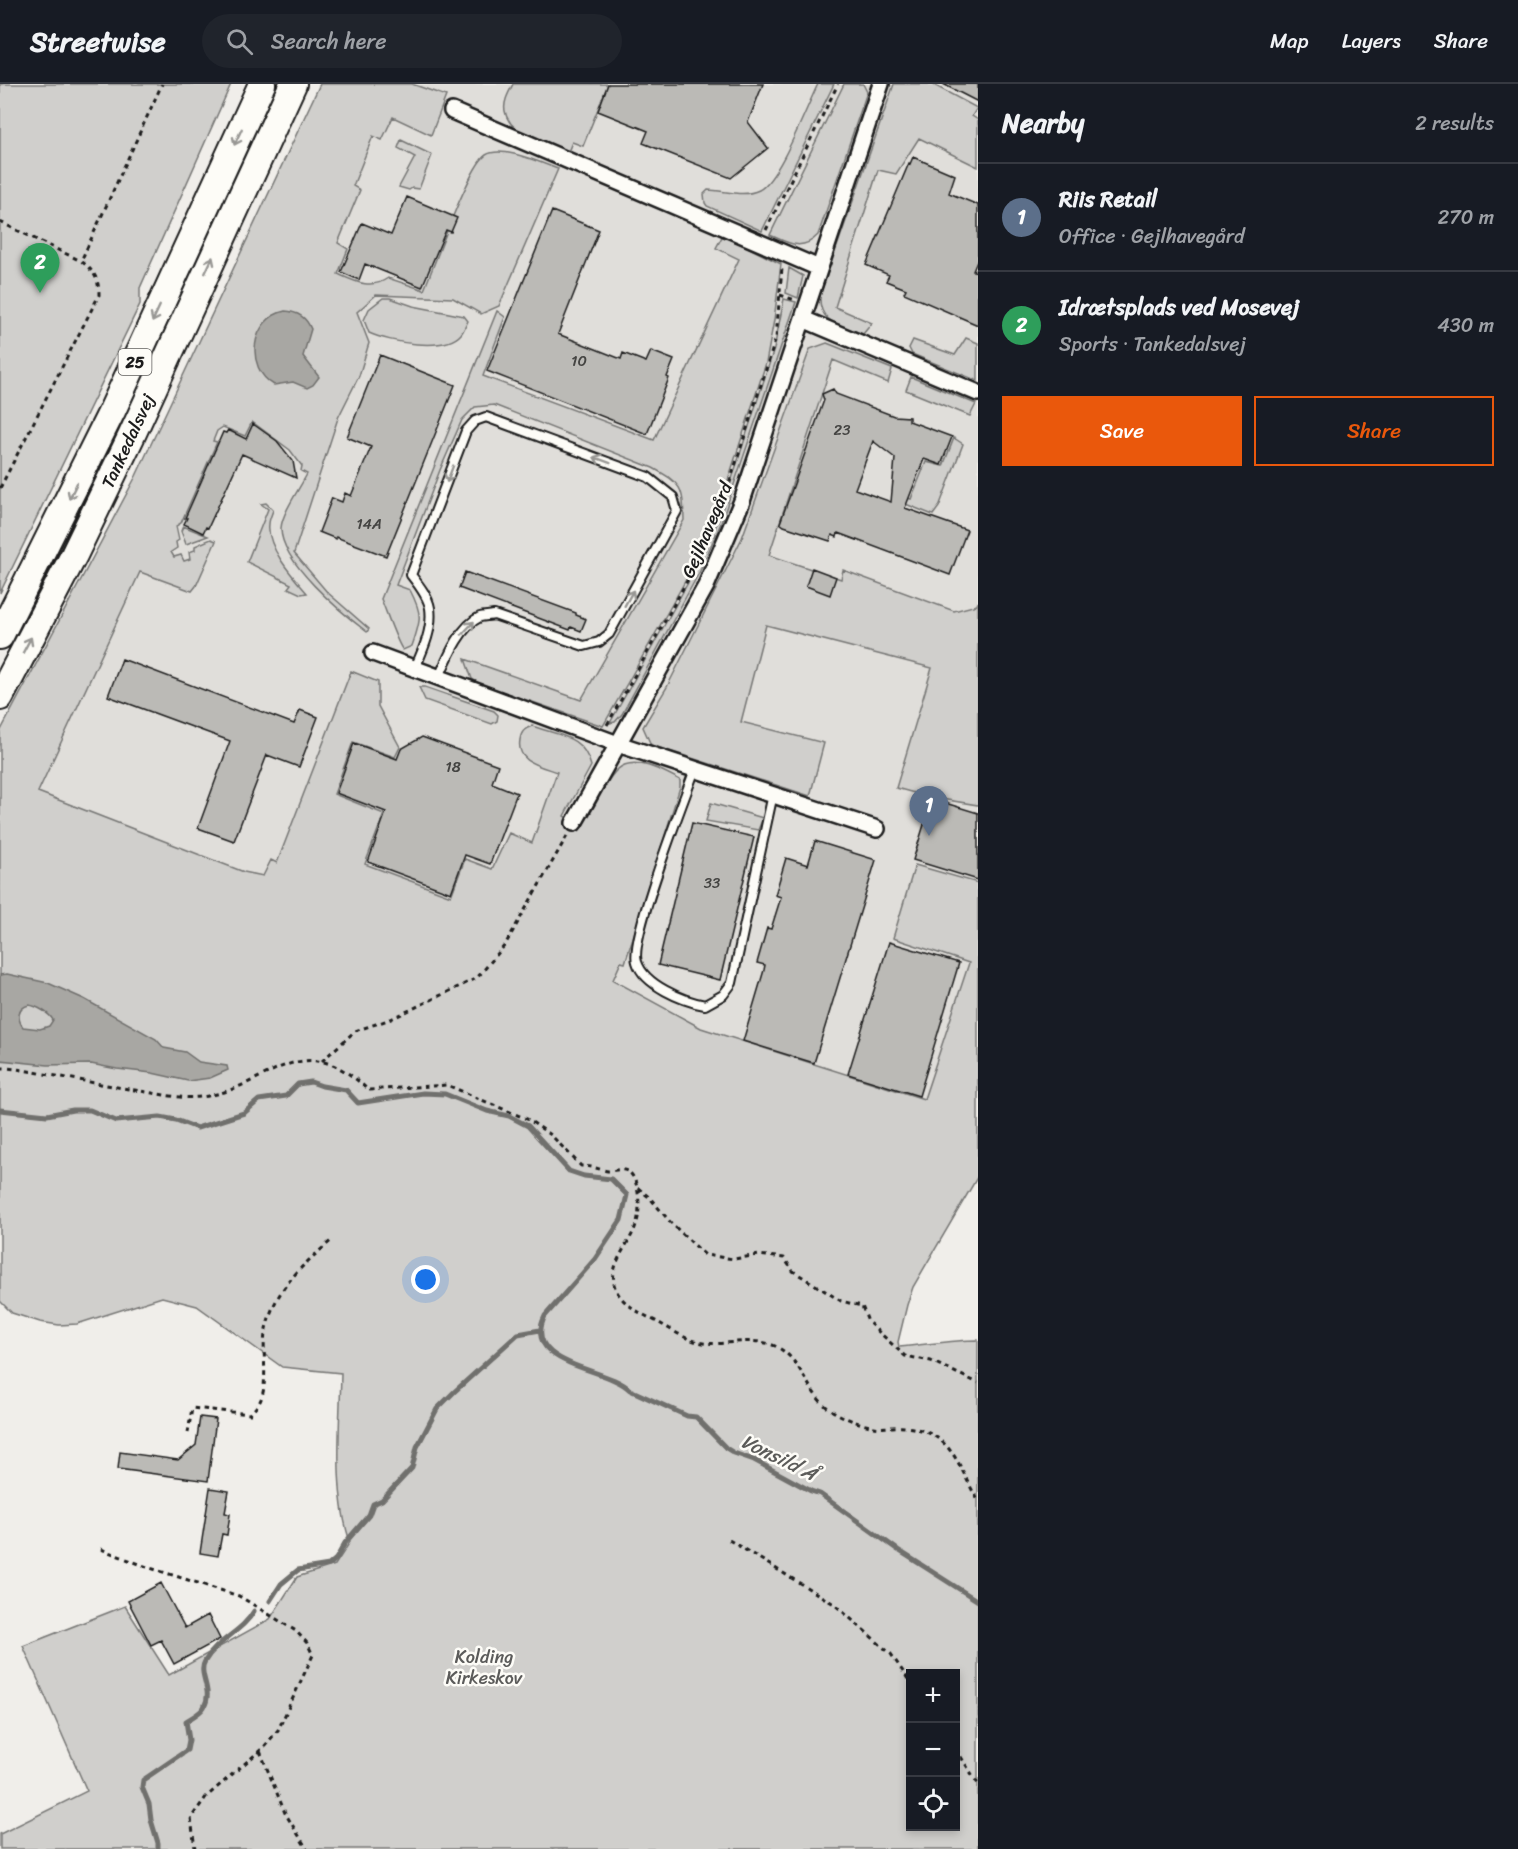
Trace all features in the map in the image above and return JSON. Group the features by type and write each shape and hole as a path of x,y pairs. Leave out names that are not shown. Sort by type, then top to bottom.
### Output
{"highway":[{"name":"Tankedalsvej","path":"0,636 112,411 262,84"},
{"name":"Tankedalsvej","path":"0,697 74,555 131,437 293,84"}],"street":[{"name":"Gejlhavegård","path":"574,823 706,586 742,501 881,84"},
{"path":"452,111 819,268"},
{"path":"802,319 978,393"},
{"path":"373,653 618,744 877,829"}],"lane":[{"path":"415,668 428,640 430,608 411,575 466,430 475,421 486,417 648,477 673,497 677,512 609,634 599,642 584,646 494,615 481,617 470,623 449,651 439,677"},
{"path":"695,769 641,924 636,960 639,968 662,989 686,1002 705,1005 723,995 732,983 773,794"}],"path":[{"path":"81,261 162,84"},
{"path":"760,243 838,84"},
{"path":"0,222 81,261 91,269 99,282 99,295 0,488"},
{"path":"727,492 776,338 780,306 779,285 785,254"},
{"path":"600,737 698,563"},
{"path":"322,1061 355,1031 391,1019 477,978 505,945 574,823"},
{"path":"0,1068 159,1094 199,1097 230,1091 271,1071 302,1060 322,1061 341,1068 368,1090 447,1085 529,1120 551,1135 581,1166 609,1171 621,1169 630,1173 638,1188 705,1255 734,1259 759,1255 784,1258 793,1271 842,1301 862,1306 868,1322 905,1356 931,1361 978,1383"},
{"path":"638,1188 637,1224 616,1264 614,1284 623,1300 681,1335 701,1342 761,1342 775,1346 794,1362 816,1397 840,1416 874,1428 904,1426 923,1430 940,1440 956,1458 978,1500"},
{"path":"188,1433 192,1408 250,1414 261,1401 265,1334 275,1300 295,1271 333,1239"},
{"path":"729,1540 834,1604 891,1654 906,1676"},
{"path":"101,1549 147,1567 239,1596 296,1631 307,1643 313,1655 302,1683 278,1730 260,1751 206,1797 191,1818 195,1849"},
{"path":"260,1751 285,1813 307,1849"},
{"path":"960,1755 978,1784"}],"shaded area":[{"path":"364,84 978,84 978,1110 903,1155 734,1039 701,1028 613,980 592,1028 38,792 290,252"},
{"path":"285,311 301,316 311,329 303,356 319,377 313,385 307,388 293,382 274,385 264,377 258,367 255,344 259,333 274,315"},
{"path":"7,974 48,983 84,999 156,1039 164,1048 185,1052 199,1062 227,1066 228,1070 210,1078 188,1081 91,1064 48,1065 0,1060 0,975","holes":["25,1006 32,1006 51,1017 53,1020 49,1026 40,1029 23,1027 19,1017 20,1011"]}],"green space":[{"path":"0,84 231,84 140,288 140,304 0,593"},
{"name":"Kolding Kirkeskov","path":"320,84 412,84 446,96 431,135 393,117 382,140 373,136 353,186 360,190 338,243 348,249 338,274 357,282 376,284 388,278 424,290 462,196 479,163 486,155 493,152 511,153 558,169 499,306 481,314 453,298 376,295 357,312 369,343 359,376 338,418 294,553 327,592 369,629 367,632 314,586 290,556 283,541 282,522 307,474 301,471 302,466 290,450 252,422 245,436 223,427 217,431 213,441 217,442 181,523 176,526 179,540 176,542 177,548 171,552 174,557 181,555 184,561 190,559 189,552 195,550 195,546 211,539 216,541 196,586 192,591 140,572 38,792 244,872 263,876 271,860 277,863 351,671 378,682 378,706 400,747 395,757 353,742 334,794 384,814 365,864 451,896 465,859 492,869 509,833 532,843 557,772 525,758 520,747 520,737 523,731 532,726 561,735 576,742 582,748 591,766 564,816 582,827 609,780 626,764 639,764 657,769 680,780 680,787 625,963 621,962 613,980 701,1028 924,1099 969,963 893,938 915,865 978,883 978,1176 913,1287 898,1342 899,1347 978,1340 978,1849 0,1849 0,1834 87,1791 23,1646 125,1606 169,1675 270,1619 297,1577 335,1565 350,1542 339,1480 341,1373 282,1367 197,1306 162,1297 77,1324 59,1325 12,1313 0,1301 0,732 136,476"},
{"path":"513,84 608,84 583,146 572,142 568,152 531,138 514,127 508,120 505,104"},
{"path":"818,84 834,84 762,231 707,206 704,194 708,190 747,193 759,190 767,183 784,158"},
{"path":"844,84 863,84 867,92 818,235 801,245 789,243 770,235"},
{"path":"894,84 932,84 977,108 972,116 978,120 978,167 919,138 896,174 878,170 835,307 872,323 863,334 827,318 820,305 820,295"},
{"path":"401,140 432,155 419,189 409,190 399,187 415,157 398,148"},
{"path":"723,235 781,264 766,363 718,511 688,576 603,726 480,684 472,679 465,659 581,700 684,520 681,493 670,478 653,468 494,405 475,407 462,420 440,470 396,585 410,590 419,612 419,623 412,646 403,650 381,599 497,311 505,317 483,376 654,440 739,259 716,248"},
{"path":"789,268 803,276 798,298 786,293"},
{"path":"383,298 464,316 468,321 461,334 443,343 416,344 390,340 369,333 364,320 369,309"},
{"path":"784,299 796,302 721,523 700,571 622,714 615,722 610,723 700,561 719,519 774,349"},
{"path":"966,338 978,343 978,381 912,354 909,348 913,340 955,355"},
{"path":"827,343 892,369 888,383 833,360 769,555 841,579 843,570 954,611 977,605 978,602 978,805 929,797 896,788 932,668 766,625 741,722 824,743 810,796 651,745 643,727 667,687 742,538 810,349"},
{"path":"911,377 976,404 970,416 906,390"},
{"path":"954,438 963,444 939,507 933,515 903,503 904,497 911,499 926,462 943,466"},
{"path":"266,503 273,510 269,522 269,533 276,552 307,593 301,594 288,588 291,584 247,562 268,509 261,504"},
{"path":"183,526 208,536 186,544 181,531"},
{"path":"419,687 425,687 494,711 498,715 497,721 492,724 425,700"},
{"path":"711,803 763,818 758,830 706,821"}],"building":[{"path":"608,84 763,84 748,122 768,148 731,178 643,143 648,131 598,111"},
{"path":"943,84 978,84 978,102"},
{"path":"913,157 955,175 949,193 978,205 978,259 973,271 978,272 978,325 904,293 906,289 886,281 889,275 866,265"},
{"path":"407,197 457,218 451,232 446,230 422,287 365,264 359,280 341,272 362,223 391,235"},
{"path":"552,211 599,230 558,334 621,359 623,353 646,362 651,351 674,360 647,434 487,371"},
{"path":"380,355 455,385 386,556 319,532 332,498 342,502 345,493 351,496 371,447 347,437"},
{"path":"833,389 836,394 894,416 909,417 909,421 952,437 941,465 924,459 905,508 967,530 950,575 838,533 837,537 832,535 830,541 780,523 824,400 822,394","holes":["873,441 895,458 891,502 855,489"]},
{"path":"253,424 277,441 293,461 296,478 242,454 208,528 206,527 203,533 184,524 223,432 226,433 228,430 246,439"},
{"path":"812,568 836,577 830,595 806,586"},
{"path":"465,572 576,613 586,619 581,631 571,627 570,630 459,588"},
{"path":"122,659 294,724 300,710 318,717 299,767 267,755 234,841 198,828 230,741 108,696"},
{"path":"422,737 498,765 492,783 517,793 490,864 465,855 451,893 368,862 386,812 336,793 354,743 397,759 401,749"},
{"path":"932,799 978,813 978,880 913,860"},
{"path":"692,823 754,837 720,980 658,965"},
{"path":"815,841 876,860 814,1063 743,1041 765,965 757,963 767,928 771,929 781,897 775,895 786,858 808,865"},
{"path":"889,942 959,963 919,1096 848,1074"},
{"path":"200,1417 216,1419 208,1481 118,1469 120,1452 178,1460 196,1445"},
{"path":"210,1488 229,1491 225,1513 230,1514 227,1535 222,1534 218,1556 200,1553"},
{"path":"161,1583 185,1628 208,1615 220,1639 174,1664 161,1640 151,1645 128,1601"}],"waterway":[{"name":"Vonsild Å","path":"0,1110 47,1115 73,1110 90,1110 116,1121 160,1117 197,1128 244,1113 259,1100 286,1096 298,1084 311,1082 346,1090 358,1103 423,1093 445,1094 487,1111 509,1116 528,1126 569,1171 584,1176 611,1179 627,1195 621,1220 595,1259 545,1316 541,1333 545,1345 555,1355 570,1363 619,1382 630,1390 687,1416 696,1417 726,1448 820,1494 898,1550 978,1601"},
{"path":"270,1601 281,1584 298,1570 329,1565 336,1559 345,1543 369,1515 373,1504 382,1500 412,1468 417,1447 437,1409 518,1334 540,1330"},
{"path":"158,1849 149,1804 142,1787 143,1780 187,1750 189,1740 186,1721 201,1711 207,1701 203,1671 205,1661 216,1647 243,1624 254,1611"}],"place":[{"name":"Idrætsplads ved Mosevej","path":"40,293"},
{"name":"Riis Retail","path":"929,836"}]}
